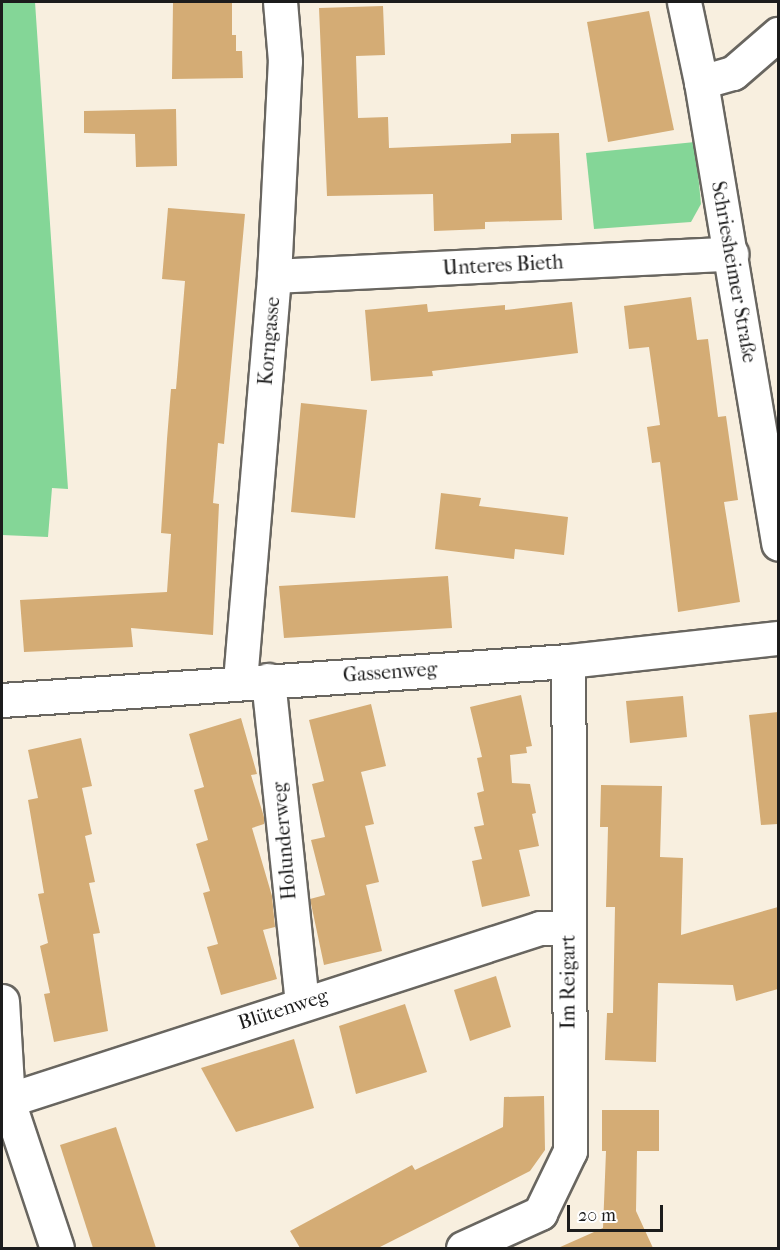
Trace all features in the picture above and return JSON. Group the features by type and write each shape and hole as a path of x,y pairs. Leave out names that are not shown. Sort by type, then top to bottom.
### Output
{"street":[{"name":"Korngasse","path":"254,680 285,60 280,2"},
{"name":"Schriesheimer Straße","path":"684,2 701,82 731,254 765,378 778,544"},
{"path":"701,82 733,73 778,34"},
{"name":"Unteres Bieth","path":"274,276 731,254"},
{"name":"Gassenweg","path":"2,700 254,680 568,661 778,638"},
{"name":"Im Reigart","path":"463,1248 540,1213 570,1151 568,661"},
{"name":"Holunderweg","path":"254,680 302,1003"},
{"name":"Blütenweg","path":"5,1101 302,1003 540,928 568,928"},
{"path":"2,1001 5,1101 57,1248"}],"green space":[{"path":"2,2 35,2 68,489 52,488 48,537 2,535"},
{"path":"695,142 701,204 691,222 594,229 586,153"}],"building":[{"path":"173,2 232,2 232,35 236,35 236,51 242,51 243,78 172,79"},
{"path":"383,6 385,55 356,56 358,118 388,117 389,148 511,143 511,134 559,133 562,220 485,222 485,229 434,231 433,194 327,196 319,8"},
{"path":"649,11 674,130 608,142 587,22"},
{"path":"176,109 177,166 136,167 135,134 84,133 84,111"},
{"path":"168,208 245,214 224,444 218,443 213,503 219,504 213,635 131,628 133,647 24,652 20,600 167,592 171,534 161,533 171,389 176,389 185,281 162,279"},
{"path":"691,297 697,340 708,339 718,417 726,416 738,500 724,502 740,602 678,612 660,462 652,463 647,427 660,425 649,347 629,349 624,306"},
{"path":"572,302 578,353 432,371 433,376 371,381 365,310 427,304 428,312 505,305 505,310"},
{"path":"301,403 367,410 355,518 291,512"},
{"path":"441,493 481,498 479,506 568,517 564,555 515,549 514,559 435,549"},
{"path":"448,576 452,628 284,638 279,586"},
{"path":"521,695 532,746 526,747 527,753 510,755 512,783 530,784 536,813 532,814 539,846 519,850 530,896 482,907 472,861 482,859 474,827 484,825 477,793 484,791 477,758 482,757 470,707"},
{"path":"683,696 687,737 630,743 626,701"},
{"path":"371,704 386,766 361,772 374,824 365,826 379,882 366,885 382,951 324,965 310,899 325,895 311,840 325,837 312,784 324,781 309,720"},
{"path":"778,712 778,824 761,825 749,715"},
{"path":"241,718 257,774 251,775 264,817 264,824 252,828 272,896 275,927 263,930 277,979 221,995 207,947 218,944 203,893 210,891 196,844 208,840 194,790 204,787 189,734"},
{"path":"81,738 92,786 82,788 92,834 85,836 95,882 89,883 100,933 93,934 108,1031 54,1042 44,994 50,993 40,946 48,943 38,894 44,893 28,800 38,798 28,750"},
{"path":"601,785 662,786 660,857 683,858 681,935 778,907 778,989 736,1001 733,985 658,983 656,1062 605,1060 607,1013 613,1013 615,907 606,907 608,827 600,827"},
{"path":"496,976 511,1027 470,1041 454,990"},
{"path":"405,1004 427,1072 356,1094 339,1026"},
{"path":"294,1039 314,1108 236,1132 201,1068"},
{"path":"544,1096 545,1150 530,1171 378,1248 300,1248 290,1231 412,1165 415,1170 503,1127 504,1097"},
{"path":"602,1110 659,1110 659,1151 637,1151 636,1211 653,1248 558,1248 603,1228 606,1151 602,1151"},
{"path":"116,1127 156,1248 93,1248 60,1145"}]}
